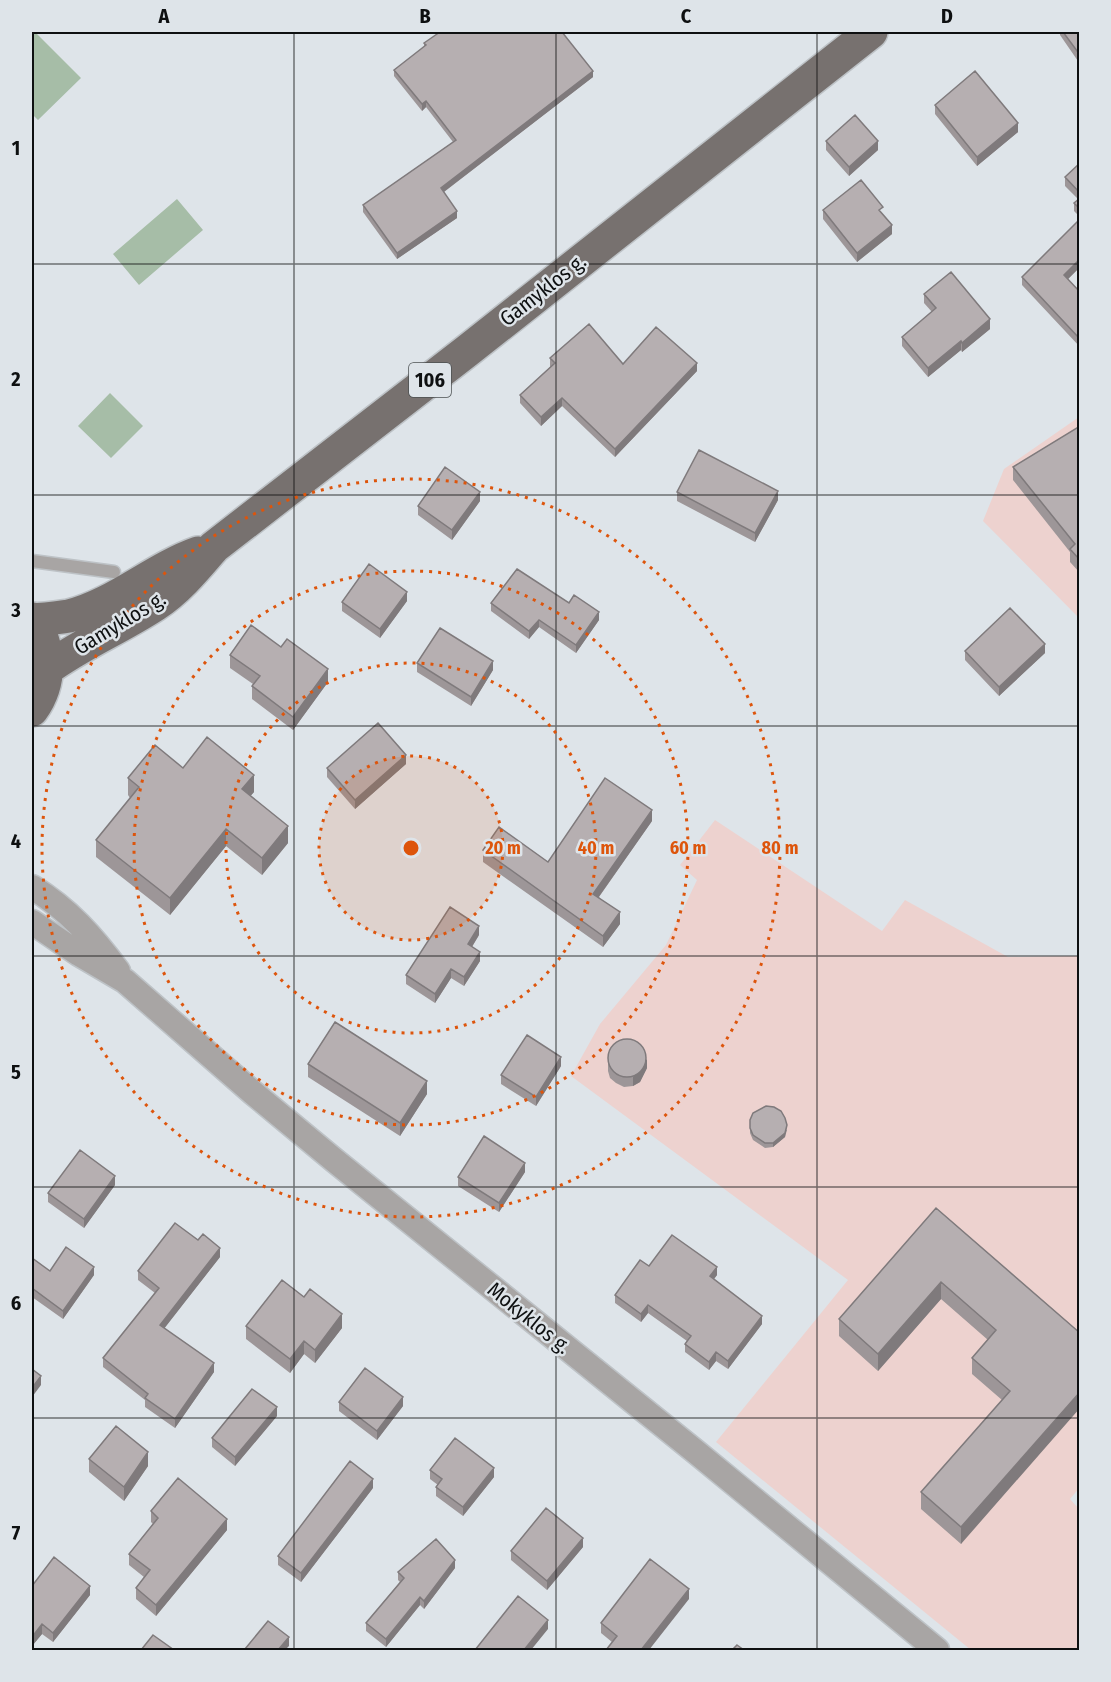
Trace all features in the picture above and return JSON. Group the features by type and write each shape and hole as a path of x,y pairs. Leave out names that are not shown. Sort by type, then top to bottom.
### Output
{"main road":[{"name":"Gamyklos g.","path":"47,669 67,654 157,604 191,575 214,547 871,32"},
{"name":"Gamyklos g.","path":"32,619 69,616 82,611 121,593 182,558 214,547"},
{"name":"106","path":"32,619 47,652 44,686 32,710"}],"street":[{"name":"Mokyklos g.","path":"32,886 75,919 92,937 125,981"},
{"name":"Mokyklos g.","path":"32,922 79,954 125,981 325,1153 937,1650"}],"lane":[{"path":"32,561 114,572"}],"shaded area":[{"path":"1079,417 1079,618 983,521 1004,469"},
{"path":"715,820 882,931 905,900 1008,957 1079,956 1080,1487 1070,1499 1079,1509 1079,1650 971,1650 716,1442 848,1280 571,1076 600,1024 666,945 697,880 680,865"}],"green space":[{"path":"32,32 35,32 81,78 38,120 32,114"},
{"path":"177,199 203,230 139,285 113,254"},
{"path":"110,393 143,426 111,458 78,426"}],"building":[{"path":"440,32 562,32 593,71 441,188 457,211 397,253 363,205 456,140 426,101 422,104 394,70"},
{"path":"1063,32 1080,32 1080,55"},
{"path":"975,71 1018,123 977,157 935,105"},
{"path":"855,115 878,141 849,167 826,141"},
{"path":"1080,163 1080,193 1065,177"},
{"path":"861,180 883,207 879,210 892,225 857,253 823,210"},
{"path":"1080,198 1080,209 1074,203"},
{"path":"1080,219 1080,259 1064,275 1080,292 1080,339 1022,277"},
{"path":"951,272 990,319 928,368 902,337 936,308 924,294"},
{"path":"589,324 623,364 656,327 697,363 615,449 562,398 541,417 520,395 555,363 550,358"},
{"path":"1080,426 1080,560 1070,549 1075,544 1013,467"},
{"path":"699,450 778,491 755,533 677,492"},
{"path":"445,467 480,492 452,530 418,506"},
{"path":"369,564 407,592 380,629 342,602"},
{"path":"517,569 569,603 574,595 599,612 576,645 539,620 529,631 491,603"},
{"path":"1010,608 1045,644 999,687 965,651"},
{"path":"251,625 281,647 287,639 328,669 293,717 252,686 260,676 230,655"},
{"path":"440,628 493,661 471,697 417,663"},
{"path":"378,723 406,755 355,800 327,768"},
{"path":"207,737 254,775 242,789 288,826 262,858 226,829 170,898 96,840 139,787 128,778 155,745 183,768"},
{"path":"605,778 652,810 593,894 620,912 603,936 483,850 499,827 548,862"},
{"path":"450,907 479,926 468,944 480,952 464,977 451,969 435,994 406,975"},
{"path":"335,1022 427,1081 400,1123 308,1064"},
{"path":"527,1035 561,1057 536,1097 501,1075"},
{"path":"627,1039 641,1044 646,1058 641,1072 627,1077 613,1072 608,1058 613,1044"},
{"path":"766,1106 781,1111 787,1125 785,1133 773,1143 765,1143 753,1135 750,1128 753,1113"},
{"path":"484,1136 525,1163 499,1203 458,1177"},
{"path":"80,1150 115,1176 84,1219 48,1193"},
{"path":"936,1208 1080,1333 1080,1392 961,1527 921,1492 1010,1391 972,1358 996,1330 941,1282 878,1354 839,1319"},
{"path":"175,1223 198,1240 203,1234 220,1248 160,1325 214,1363 175,1419 145,1398 148,1394 103,1358 159,1288 138,1271"},
{"path":"672,1235 717,1267 710,1276 762,1316 728,1361 716,1352 709,1362 685,1344 691,1336 648,1305 641,1314 615,1295 640,1260 649,1266"},
{"path":"66,1247 94,1267 63,1311 32,1288 32,1258 50,1271"},
{"path":"282,1280 304,1297 310,1289 342,1314 315,1350 304,1341 290,1359 246,1326"},
{"path":"365,1368 403,1397 377,1431 339,1402"},
{"path":"32,1369 41,1376 32,1388"},
{"path":"252,1389 277,1407 235,1457 212,1438"},
{"path":"116,1426 148,1452 124,1487 89,1459"},
{"path":"455,1438 494,1468 463,1507 436,1487 442,1479 430,1470"},
{"path":"350,1461 373,1479 301,1573 278,1556"},
{"path":"178,1478 227,1519 156,1605 136,1588 150,1570 129,1554 158,1518 151,1511"},
{"path":"546,1508 583,1538 547,1581 511,1551"},
{"path":"436,1539 455,1560 424,1601 420,1597 386,1639 366,1623 404,1578 398,1572"},
{"path":"54,1557 90,1586 53,1633 42,1624 32,1637 32,1586"},
{"path":"650,1559 689,1589 641,1650 606,1650 617,1636 601,1623"},
{"path":"518,1596 548,1620 524,1650 475,1650"},
{"path":"268,1621 289,1637 278,1650 246,1650 245,1649"},
{"path":"153,1635 174,1650 141,1650"},
{"path":"737,1645 744,1650 732,1650"}]}
